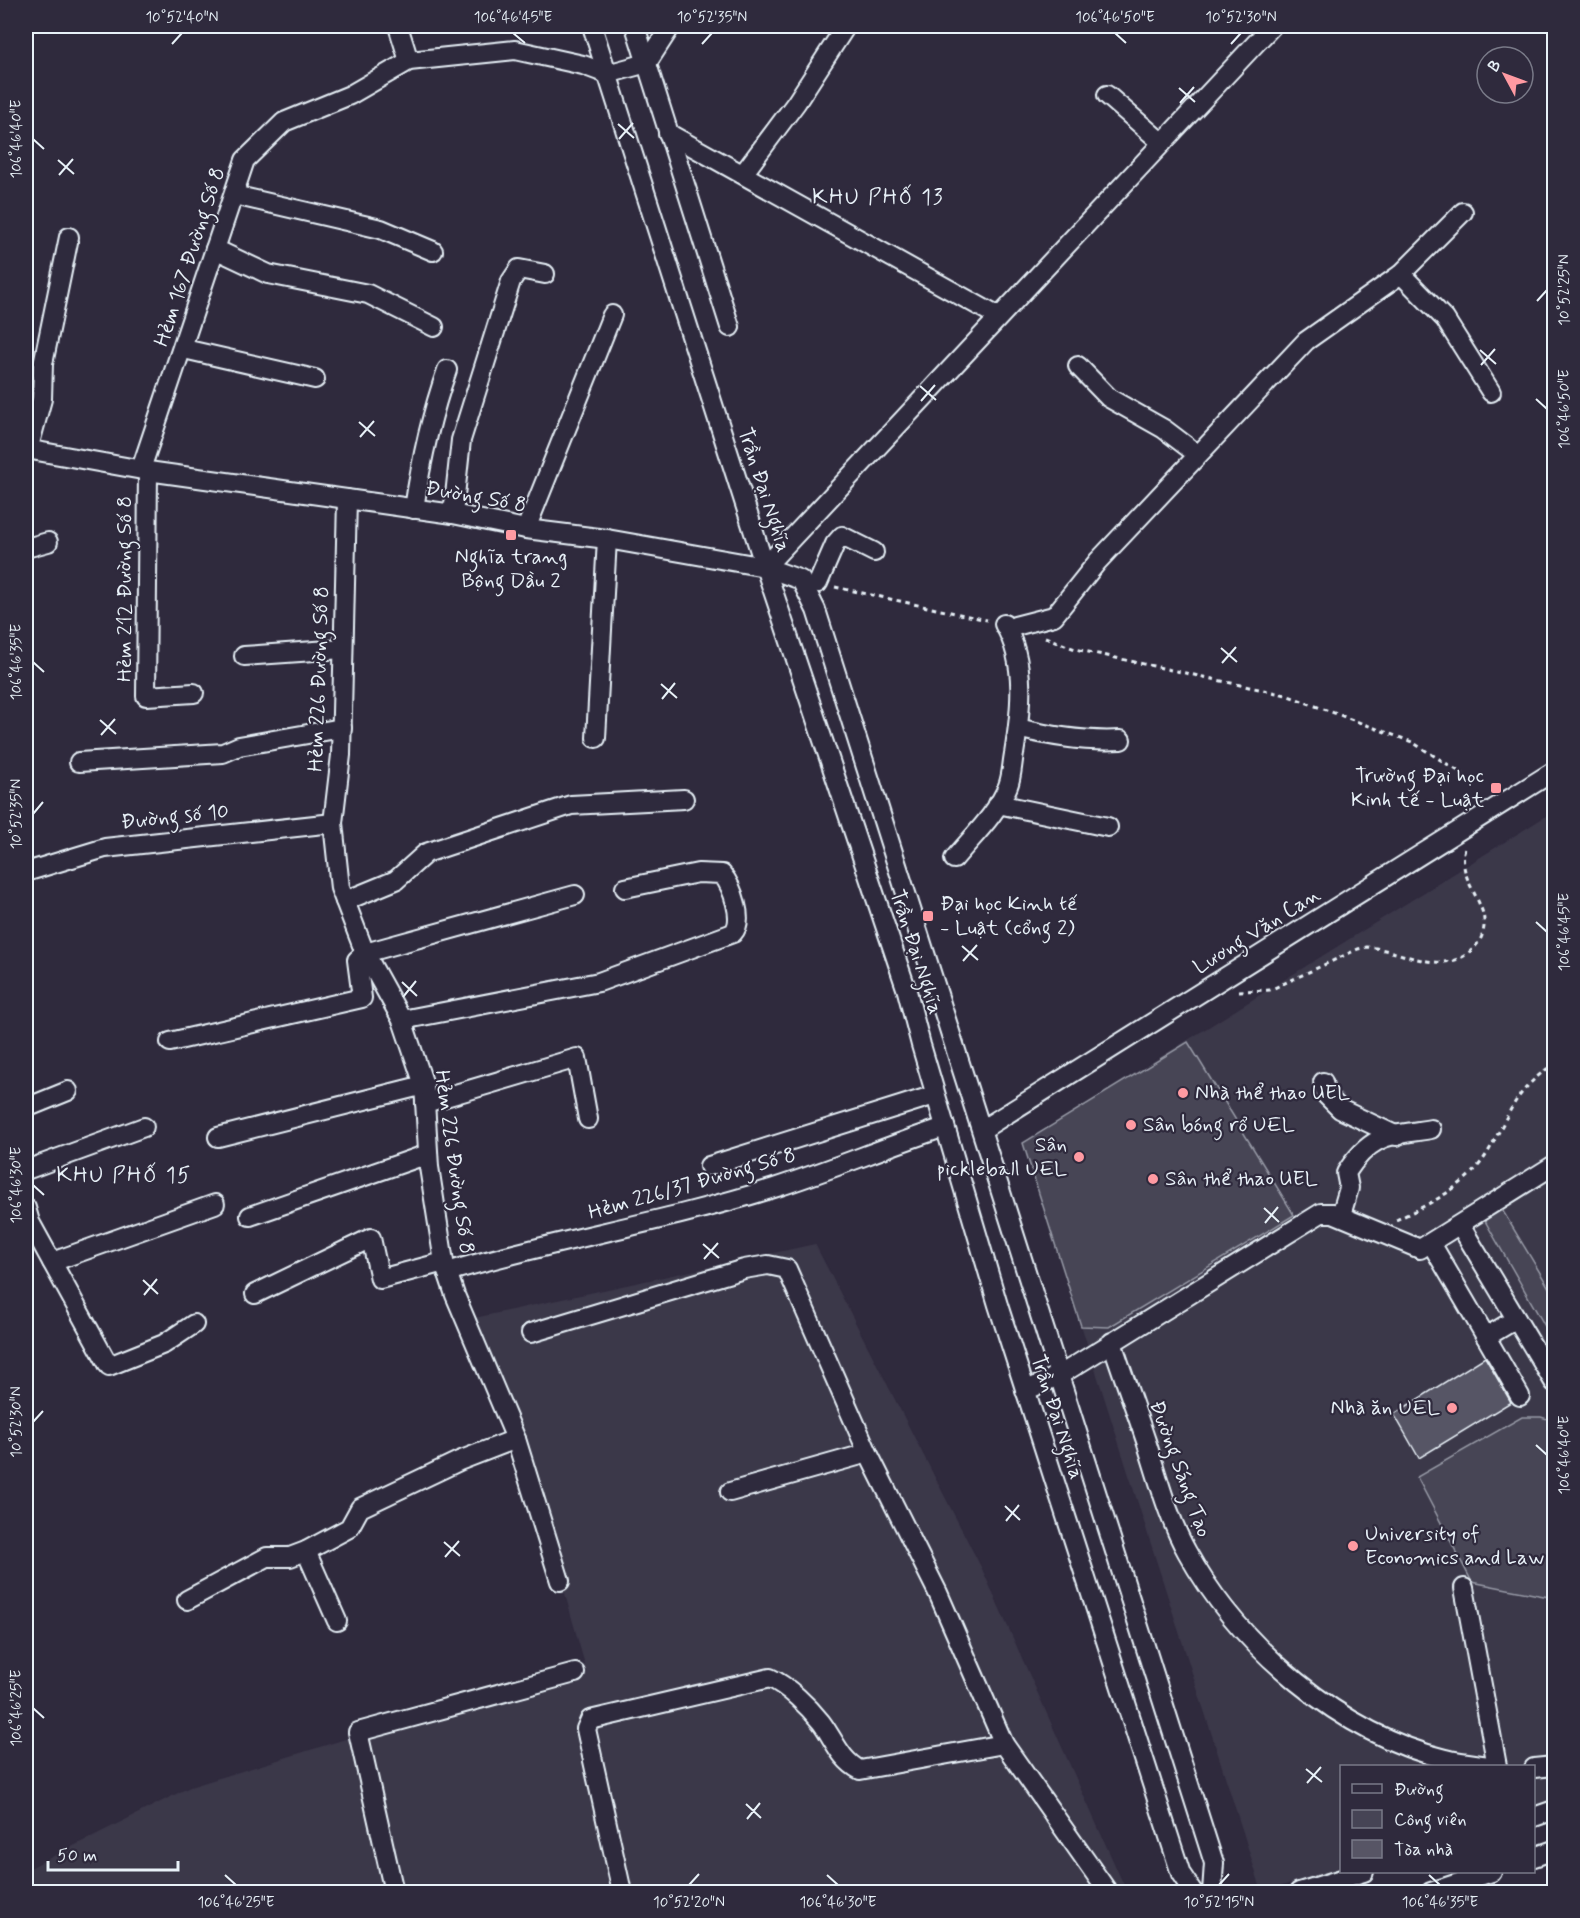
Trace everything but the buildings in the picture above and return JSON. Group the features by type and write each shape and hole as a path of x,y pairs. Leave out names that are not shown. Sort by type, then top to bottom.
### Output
{"street":[{"path":"398,26 409,61"},
{"name":"Trần Đại Nghĩa","path":"592,26 765,567 914,1016 935,1095 1025,1391 1181,1874 1192,1893"},
{"path":"635,26 730,327"},
{"path":"607,74 647,63 671,26"},
{"path":"743,174 796,103 846,26"},
{"path":"765,567 997,316 1272,26"},
{"name":"Hẻm 167 Đường Số 8","path":"145,470 245,160 284,122 350,95 409,61 515,50 583,65 607,74"},
{"path":"1107,95 1161,142"},
{"path":"669,133 997,316"},
{"path":"234,195 381,229 433,251"},
{"path":"954,859 998,804 1009,784 1021,708 1016,656 1009,625 1054,616 1098,561 1306,341 1401,274 1463,212"},
{"path":"69,237 43,364 42,399 27,449 145,470"},
{"path":"215,249 268,274 368,294 434,327"},
{"path":"453,514 461,440 511,281 519,269 545,274"},
{"path":"1401,274 1445,319 1491,392"},
{"path":"526,529 612,315"},
{"path":"184,350 315,378"},
{"path":"1078,366 1110,398 1164,429 1197,454"},
{"path":"414,508 428,434 447,370"},
{"name":"Đường Số 8","path":"145,470 414,508 526,529 607,539 765,567 810,582"},
{"name":"Hẻm 212 Đường Số 8","path":"145,470 146,696 194,693"},
{"name":"Hẻm 226 Đường Số 8","path":"347,499 342,728 333,823 340,888 365,953 402,1020 424,1085 428,1154 446,1267 516,1439 560,1581"},
{"path":"810,582 842,536 874,552"},
{"path":"596,738 607,539"},
{"path":"26,548 48,542"},
{"name":"Trần Đại Nghĩa","path":"810,582 816,610 983,1128 1032,1294 1060,1375 1214,1863 1212,1893"},
{"path":"244,656 344,649"},
{"path":"79,762 223,753 238,746 342,728"},
{"path":"1018,728 1054,737 1089,742 1121,740"},
{"name":"Lương Văn Can","path":"983,1128 1554,771"},
{"path":"345,901 396,880 426,853 571,805 684,799"},
{"path":"998,804 1108,827"},
{"name":"Đường số 10","path":"26,872 105,848 333,823"},
{"path":"402,1020 599,982 733,933 738,927 739,918 722,874 698,873 625,888"},
{"path":"170,1042 362,998 357,960 365,953 575,895"},
{"path":"914,1016 945,1009"},
{"path":"425,1104 577,1058 588,1119"},
{"path":"1323,1082 1326,1095 1340,1109 1396,1136"},
{"path":"218,1137 424,1085"},
{"path":"26,1108 68,1091"},
{"path":"709,1166 935,1095"},
{"path":"26,1170 144,1127"},
{"name":"Hẻm 226/37 Đường Số 8","path":"255,1294 371,1238 380,1279 499,1257 646,1224 774,1188 945,1127"},
{"path":"1341,1215 1349,1188 1346,1173 1359,1153 1372,1142 1431,1129"},
{"path":"250,1216 428,1154"},
{"path":"1025,1391 1060,1375 1321,1213 1341,1215 1420,1249 1554,1165"},
{"path":"52,1262 215,1204"},
{"path":"26,1208 52,1262 109,1366 164,1344 194,1324"},
{"path":"1460,1225 1554,1382"},
{"path":"1431,1243 1520,1396"},
{"path":"531,1333 744,1269 768,1265 787,1269 868,1452 938,1593 1004,1744 1108,1893"},
{"path":"1486,1337 1516,1319"},
{"name":"Đường Sáng Tạo","path":"1112,1342 1167,1508 1186,1551 1236,1622 1269,1659 1301,1686 1343,1714 1393,1740 1445,1759 1480,1765"},
{"path":"187,1600 267,1557 290,1557 306,1551 349,1528 360,1508 459,1461 516,1439"},
{"path":"730,1492 868,1452"},
{"path":"306,1551 337,1621"},
{"path":"1464,1588 1497,1765"},
{"path":"394,1893 358,1732 575,1673"},
{"path":"622,1893 586,1729 590,1720 770,1678 821,1722 843,1756 860,1770 1004,1744"},
{"path":"1535,1768 1554,1766"},
{"path":"1535,1816 1554,1810"},
{"path":"1535,1856 1554,1850"},
{"path":"1181,1874 1214,1863"},
{"path":"1299,1893 1361,1873"},
{"path":"1431,1893 1489,1873"}],"path":[{"path":"810,582 1009,625 1075,649 1286,695 1412,742 1463,774"},
{"path":"1209,987 1250,992 1270,990 1358,949 1367,947 1425,961 1464,958 1482,938 1484,923 1481,906 1467,883 1464,871 1466,843"},
{"path":"1372,1229 1439,1200 1469,1176 1488,1153 1513,1102 1535,1077 1554,1064"}],"shaded area":[{"name":"University of Economics and Law","path":"1554,811 1554,1799 1535,1806 1535,1765 1340,1765 1340,1868 1262,1892 1023,1143"},
{"path":"815,1244 982,1569 1127,1892 26,1892 26,1870 190,1787 585,1665 522,1441 470,1319"}],"green space":[{"name":"Sân thể thao UEL","path":"1188,1042 1294,1215 1109,1327 1081,1326 1023,1143"},
{"path":"1501,1208 1554,1296 1554,1342 1485,1221 1487,1216"},
{"path":"1522,1417 1541,1417 1554,1421 1554,1598 1472,1582 1417,1477"}],"place":[{"name":"Nghĩa trang Bộng Dầu 2","path":"511,535"},
{"name":"Trường Đại học Kinh tế - Luật","path":"1496,788"},
{"name":"Đại học Kinh tế - Luật (cổng 2)","path":"928,916"},
{"name":"Nhà thể thao UEL","path":"1183,1093"},
{"name":"Sân bóng rổ UEL","path":"1131,1125"},
{"name":"Sân pickleball UEL","path":"1079,1157"},
{"name":"Sân thể thao UEL","path":"1153,1179"},
{"name":"Nhà ăn UEL","path":"1452,1408"},
{"name":"University of Economics and Law","path":"1353,1546"}],"district":[{"name":"KHU PHỐ 13","path":"878,198"},
{"name":"KHU PHỐ 15","path":"124,1176"}]}
